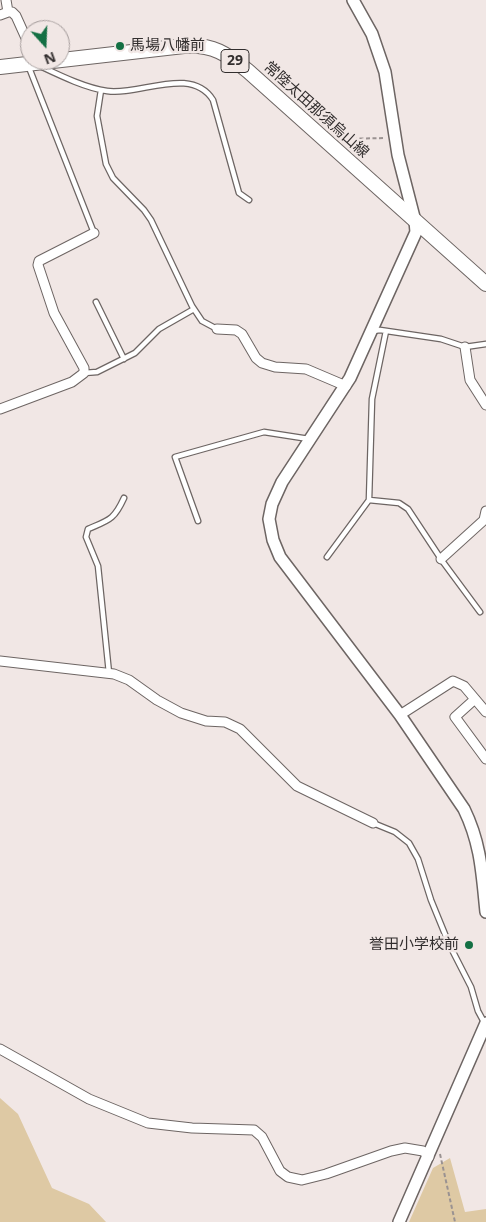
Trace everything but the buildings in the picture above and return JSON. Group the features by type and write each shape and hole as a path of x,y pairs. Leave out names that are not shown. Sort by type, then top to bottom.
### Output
{"main road":[{"name":"常陸太田那須烏山線","path":"70,58 196,45 213,48 232,58 486,284"},
{"name":"常陸太田那須烏山線","path":"0,67 20,64"}],"street":[{"path":"6,0 4,14 12,12 20,25"},
{"path":"353,0 372,34 383,65 398,155 415,221 416,232 346,386 282,482 272,504 269,520 273,540 280,557 400,715 456,796 471,823 480,854 486,912"},
{"path":"0,409 72,382 84,373 84,368 54,313 38,265 39,261 94,233"},
{"path":"217,329 236,330 242,334 256,358 262,363 275,367 306,369 346,386"},
{"path":"465,347 470,380 486,405"},
{"path":"440,559 484,520 486,511"},
{"path":"0,661 109,673 129,680 157,700 181,713 206,721 225,722 240,729 297,786 373,823"},
{"path":"400,715 453,682 464,686 486,712"},
{"path":"475,699 455,717 486,759"},
{"path":"399,1222 432,1151 486,1024"},
{"path":"0,1049 88,1099 148,1124 192,1128 254,1130 262,1137 280,1171 288,1177 302,1180 326,1174 359,1164 391,1150 405,1148 432,1151"}],"lane":[{"path":"37,70 94,233"},
{"path":"48,70 101,90 122,92 171,83 200,87 213,100 239,193 249,200"},
{"path":"101,90 97,116 106,164 113,178 144,210 151,220 194,309 202,320 217,329"},
{"path":"96,302 124,359"},
{"path":"84,373 97,372 135,353 159,329 194,309"},
{"path":"372,331 386,331 441,340 465,347 486,344"},
{"path":"327,557 368,500 372,400 386,331"},
{"path":"198,521 175,457 264,432 310,439"},
{"path":"109,673 98,566 86,537 88,529 111,519 118,512 124,498"},
{"path":"368,500 399,503 408,509 440,559 480,612"},
{"path":"373,823 395,832 409,843 418,859 431,900 449,944 471,987 478,1011 486,1024"}],"path":[{"path":"338,139 390,137"},
{"path":"432,1151 441,1157 455,1222"}],"shaded area":[{"path":"0,1098 18,1114 52,1188 89,1204 106,1222 0,1222"},
{"path":"450,1158 465,1212 486,1209 486,1222 409,1222 433,1168"}],"place":[{"name":"馬場八幡前","path":"120,46"},
{"name":"誉田小学校前","path":"469,945"}]}
